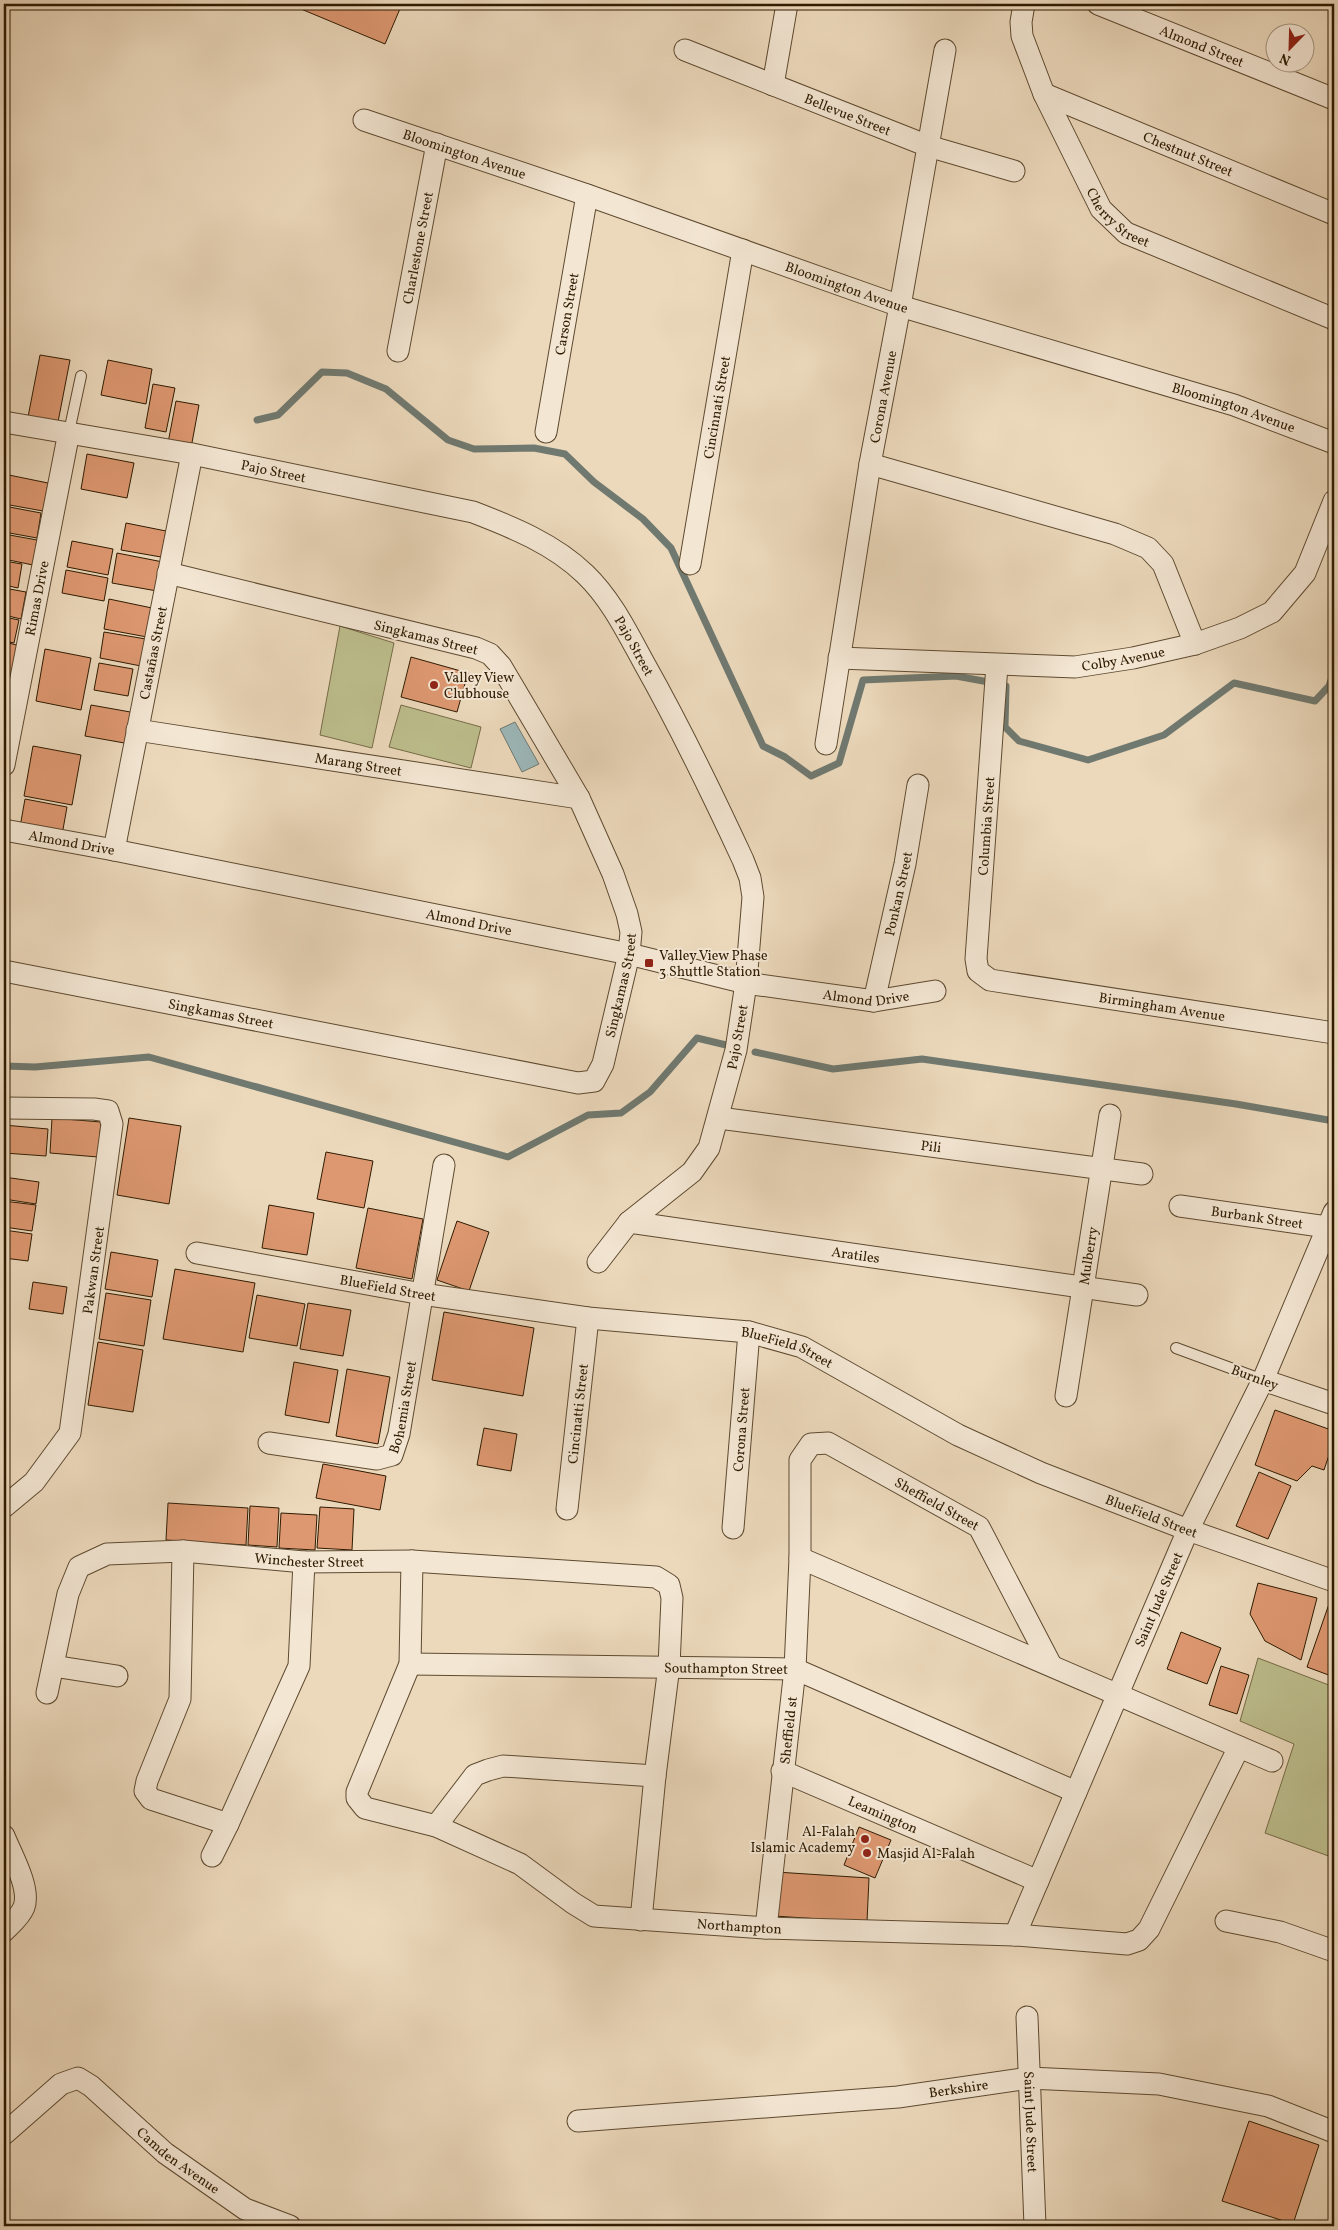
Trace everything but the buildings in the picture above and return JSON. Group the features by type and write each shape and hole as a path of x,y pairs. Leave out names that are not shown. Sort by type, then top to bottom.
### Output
{"street":[{"path":"773,85 788,4"},
{"name":"Cherry Street","path":"1024,4 1021,22 1022,36 1044,94 1101,209 1126,233 1334,319"},
{"name":"Almond Street","path":"1098,4 1334,99"},
{"name":"Bellevue Street","path":"684,50 928,146 1014,171"},
{"name":"Corona Avenue","path":"826,744 870,464 945,50"},
{"name":"Chestnut Street","path":"1044,94 1334,214"},
{"name":"Bloomington Avenue","path":"364,120 587,195 900,306 1234,405 1334,443"},
{"name":"Charlestone Street","path":"398,351 437,144"},
{"name":"Carson Street","path":"546,432 587,195"},
{"name":"Cincinnati Street","path":"690,564 742,250"},
{"name":"Pajo Street","path":"4,422 192,454 473,512 514,527 552,549 585,574 615,611 676,719 743,860 750,878 753,897 746,983 736,1050 719,1118 709,1148 692,1172 629,1222 598,1262"},
{"name":"Rimas Drive","path":"4,765 69,432"},
{"name":"Castañas Street","path":"114,850 192,454"},
{"path":"870,464 1116,534 1148,548 1163,564 1195,644"},
{"name":"Colby Avenue","path":"839,658 1075,667 1133,658 1195,644 1240,628 1272,612 1305,573 1334,501"},
{"name":"Singkamas Street","path":"4,971 578,1084 594,1081 603,1064 629,954 631,932 627,914 614,874 579,798 502,666 490,654 476,648 168,573"},
{"name":"Columbia Street","path":"990,980 978,971 976,959 997,665"},
{"name":"Marang Street","path":"137,730 579,798"},
{"name":"Ponkan Street","path":"874,1001 905,864 918,785"},
{"name":"Almond Drive","path":"4,830 114,850 629,954 746,983 874,1001 935,991"},
{"name":"Birmingham Avenue","path":"990,980 1334,1034"},
{"name":"Pakwan Street","path":"4,1108 94,1109 108,1111 112,1124 70,1433 34,1482 4,1507"},
{"name":"Mulberry","path":"1066,1396 1110,1115"},
{"name":"Pili","path":"719,1118 1142,1174"},
{"path":"422,1294 444,1165"},
{"name":"Burbank Street","path":"1180,1206 1332,1222"},
{"name":"Aratiles","path":"629,1222 1137,1295"},
{"name":"Saint Jude Street","path":"1015,1935 1188,1530 1263,1380 1332,1222"},
{"name":"BlueField Street","path":"197,1253 422,1294 588,1318 749,1332 802,1347 958,1436 1041,1473 1188,1530 1334,1581"},
{"name":"Bohemia Street","path":"268,1443 377,1459 392,1455 399,1434 422,1294"},
{"name":"Cincinatti Street","path":"567,1509 588,1318"},
{"name":"Corona Street","path":"734,1528 749,1332"},
{"name":"Burnley","path":"1263,1380 1334,1404"},
{"name":"Sheffield Street","path":"810,1444 828,1443 979,1527 1051,1665"},
{"name":"Sheffield st","path":"766,1928 782,1771 795,1670 800,1558 800,1460 810,1444"},
{"path":"183,1551 180,1699 147,1781 145,1792 151,1799 228,1824"},
{"name":"Winchester Street","path":"47,1693 68,1594 78,1567 107,1554 183,1551 304,1562 412,1561 656,1577 669,1585 672,1598 670,1666"},
{"path":"800,1558 1272,1761"},
{"path":"410,1664 412,1561"},
{"path":"212,1856 299,1666 304,1562"},
{"name":"Southampton Street","path":"410,1664 670,1666 795,1670 1076,1792"},
{"name":"Northampton","path":"410,1664 357,1792 357,1798 365,1808 436,1826 520,1864 594,1916 766,1928 1015,1935 1127,1944 1139,1940 1149,1929 1239,1747"},
{"path":"53,1666 117,1676"},
{"path":"642,1920 655,1776 670,1666"},
{"path":"436,1826 475,1776 503,1766 655,1776"},
{"name":"Leamington","path":"782,1771 1038,1881"},
{"path":"4,1836 24,1885 25,1906 10,1925"},
{"path":"1226,1920 1280,1932 1334,1951"},
{"name":"Saint Jude Street","path":"1027,2017 1035,2226"},
{"name":"Camden Avenue","path":"4,2134 61,2084 78,2078 92,2086 164,2153 245,2209 290,2226"},
{"name":"Berkshire","path":"578,2121 898,2097 1029,2078 1159,2084 1268,2106 1334,2132"}],"lane":[{"path":"69,432 81,376"},
{"name":"Burnley","path":"1176,1348 1263,1380"}],"green space":[{"path":"340,626 394,643 372,748 320,735"},
{"path":"401,705 481,727 471,768 389,747"},
{"path":"1258,1658 1334,1687 1334,1858 1265,1833 1294,1744 1240,1721"}],"water":[{"path":"515,722 539,764 522,772 500,729"}],"waterway":[{"path":"257,420 278,415 322,372 347,373 386,389 448,440 474,449 534,448 565,454 594,482 643,519 671,548 763,746 785,757 811,776 839,763 863,680 956,676 994,683"},
{"path":"1006,686 1005,727 1019,741 1088,760 1164,735 1234,683 1315,701 1329,686 1334,672"},
{"path":"4,1066 35,1067 149,1057 508,1157 588,1115 621,1113 650,1092 697,1038 726,1045"},
{"path":"755,1052 833,1069 922,1059 1236,1104 1334,1121"}],"place":[{"name":"Valley View Clubhouse","path":"434,685"},
{"name":"Valley View Phase 3 Shuttle Station","path":"649,963"},
{"name":"Al-Falah Islamic Academy","path":"865,1839"},
{"name":"Masjid Al-Falah","path":"867,1853"}]}
